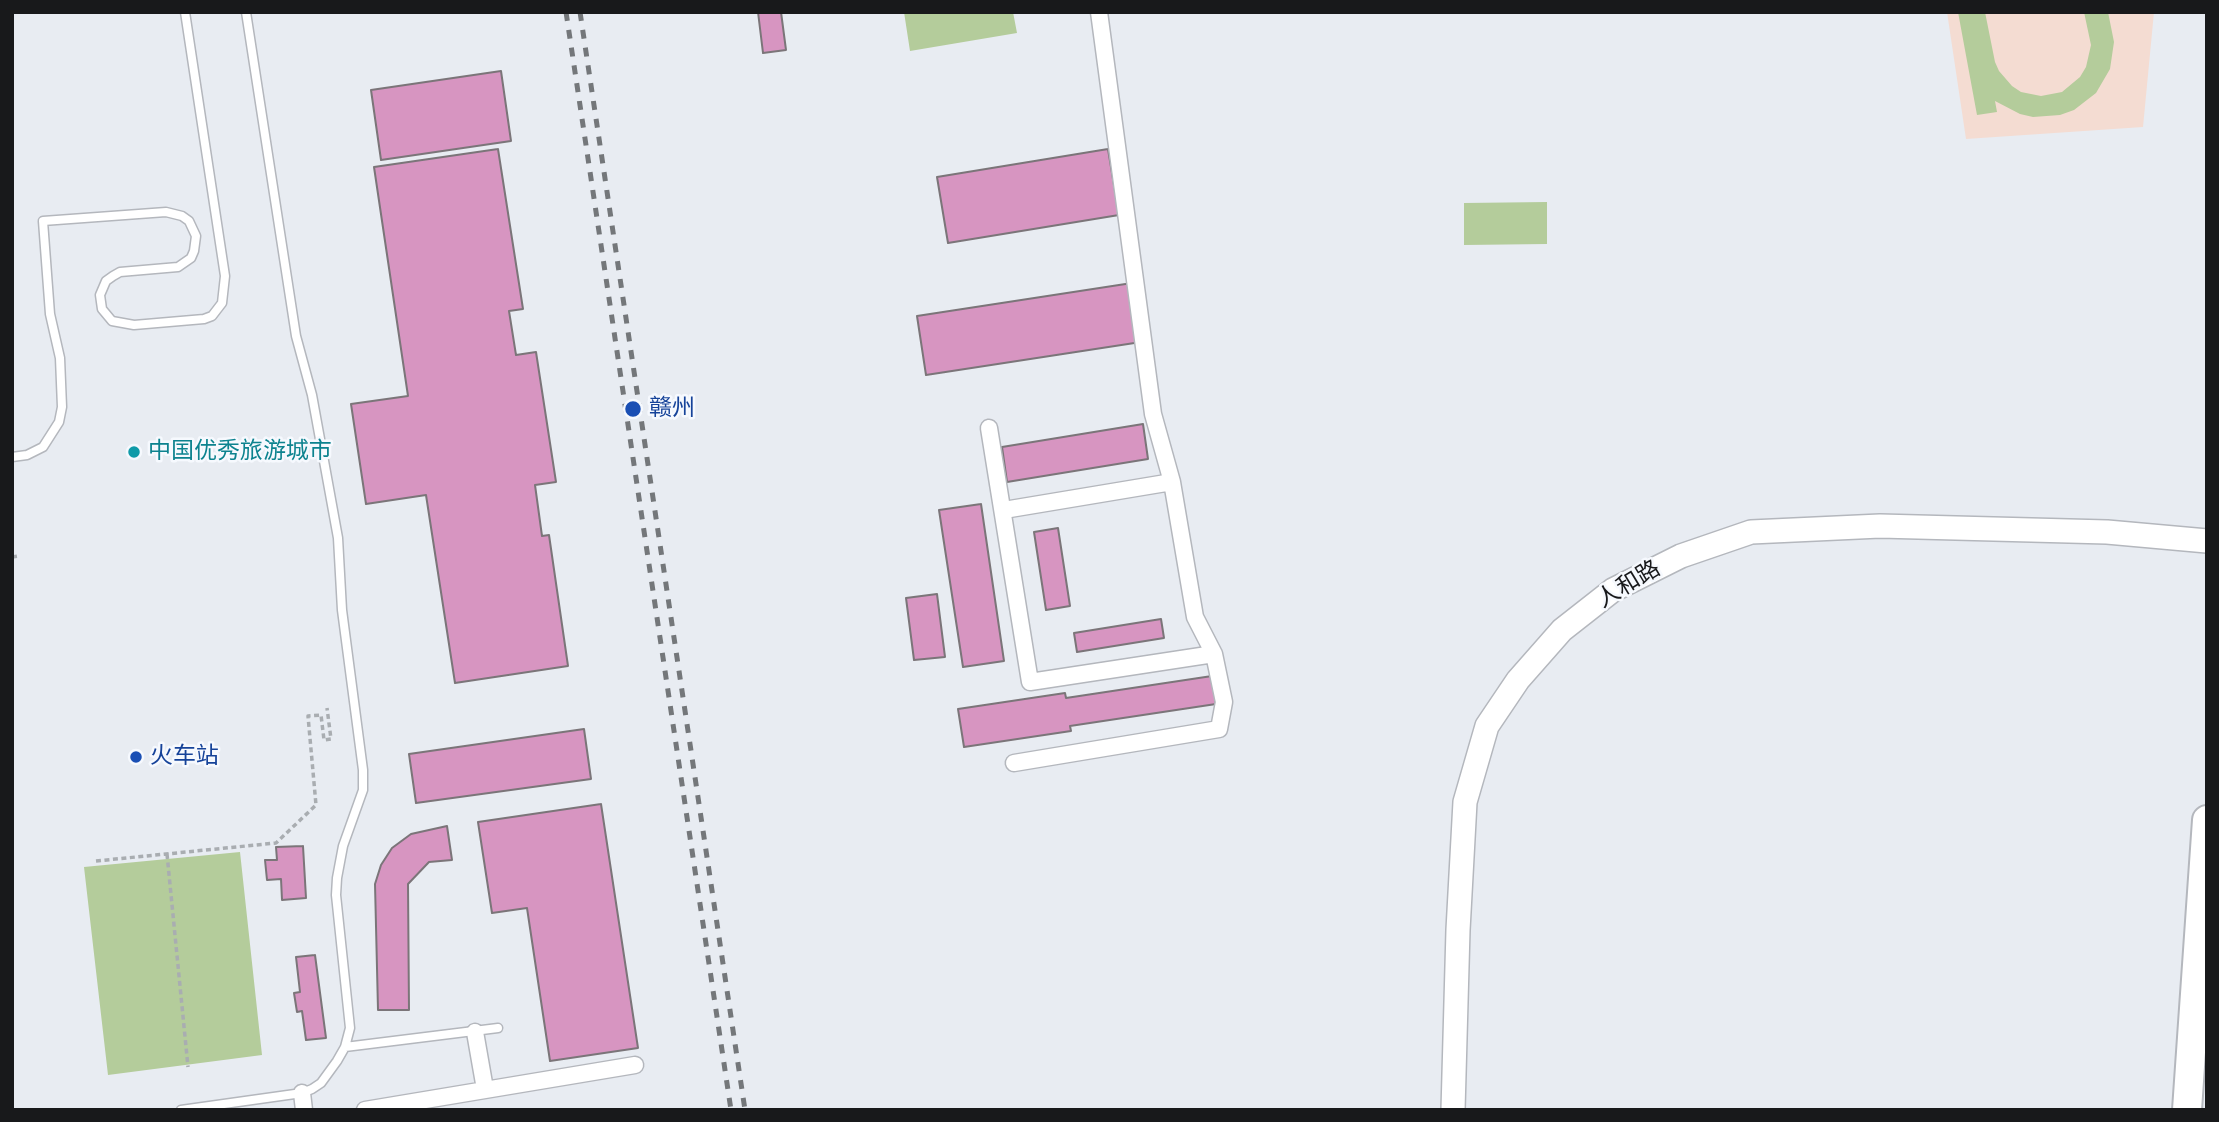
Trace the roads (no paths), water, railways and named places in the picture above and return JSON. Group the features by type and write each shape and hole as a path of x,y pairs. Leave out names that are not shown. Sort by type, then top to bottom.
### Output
{"highway":[{"path":"2187,1110 2207,820"}],"street":[{"path":"1014,763 1219,729 1224,702 1214,654 1195,617 1172,482 1153,414 1099,12"},
{"path":"989,428 1030,682 1214,654"},
{"path":"1004,510 1172,482"},
{"name":"人和路","path":"1453,1110 1465,803 1487,726 1518,680 1562,630 1613,590 1681,555 1751,532 1880,526 2108,532 2207,541"},
{"path":"475,1032 485,1089"},
{"path":"365,1110 635,1065"}],"lane":[{"path":"12,457 27,455 43,447 59,422 62,407 60,358 50,314 43,221 166,212 182,216 189,221 196,236 191,257 178,267 120,272 113,276 106,281 100,295 102,309 112,321 134,325 204,318 212,316 222,303 225,276 185,12"},
{"path":"181,1110 303,1102 321,1083 345,1046 350,1028 337,903 337,878 343,846 363,790 363,769 342,610 338,538 312,395 296,336 246,12"},
{"path":"345,1046 498,1028"}],"railway":[{"path":"566,12 731,1110"},
{"path":"580,12 745,1110"}],"place":[{"name":"赣州","path":"633,409"},
{"name":"中国优秀旅游城市","path":"134,452"},
{"name":"火车站","path":"136,757"}]}
